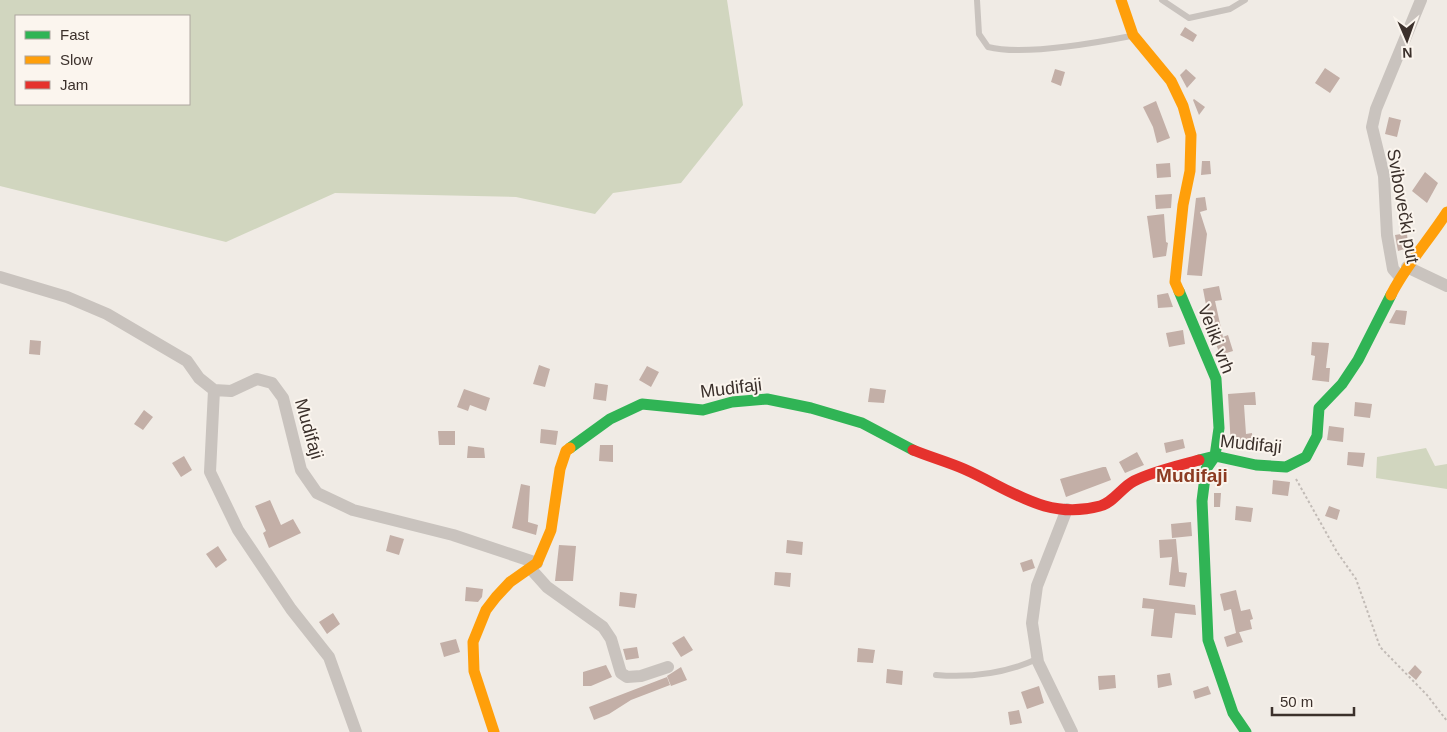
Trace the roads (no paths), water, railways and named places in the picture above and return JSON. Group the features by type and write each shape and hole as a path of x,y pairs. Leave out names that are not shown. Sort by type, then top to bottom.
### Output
{"street":[{"name":"Veliki vrh","path":"1121,0 1133,35 1171,81 1183,106 1191,135 1190,171 1183,204 1175,282 1216,379 1219,428 1215,456 1206,470 1202,501 1208,640 1233,713 1246,732"},
{"name":"Svibovečki put","path":"1404,272 1393,269 1387,235 1384,176 1372,128 1380,100 1421,0"},
{"name":"Mudifaji","path":"534,565 551,530 560,469 566,451 610,419 642,404 675,409 703,410 732,402 767,399 811,408 862,423 904,447 964,469 1016,497 1050,508 1081,510 1103,506 1132,482 1154,473 1215,456 1256,465 1286,467 1306,457 1317,436 1319,408 1342,384 1358,360 1404,272 1447,212"},
{"path":"1404,272 1447,286"},
{"path":"0,277 67,297 107,314 187,361 199,378 214,390 210,472 238,530 292,610 329,657 356,732"},
{"name":"Mudifaji","path":"214,390 231,391 257,380 272,383 282,398 301,470 317,493 353,510 453,535 534,565 547,587 603,628 611,639 621,673 627,677 641,676 668,667"},
{"path":"1067,509 1037,586 1032,623 1037,659 1072,732"},
{"path":"494,732 474,671 473,642 486,610 496,597 510,582 534,565"}],"lane":[{"path":"977,0 979,34 988,47 1004,51 1072,45 1133,35"},
{"path":"1162,0 1189,18 1223,11 1245,0"},
{"path":"936,675 958,677 988,674 1014,669 1037,659"}],"district":[{"name":"Mudifaji","path":"1192,475"}]}
